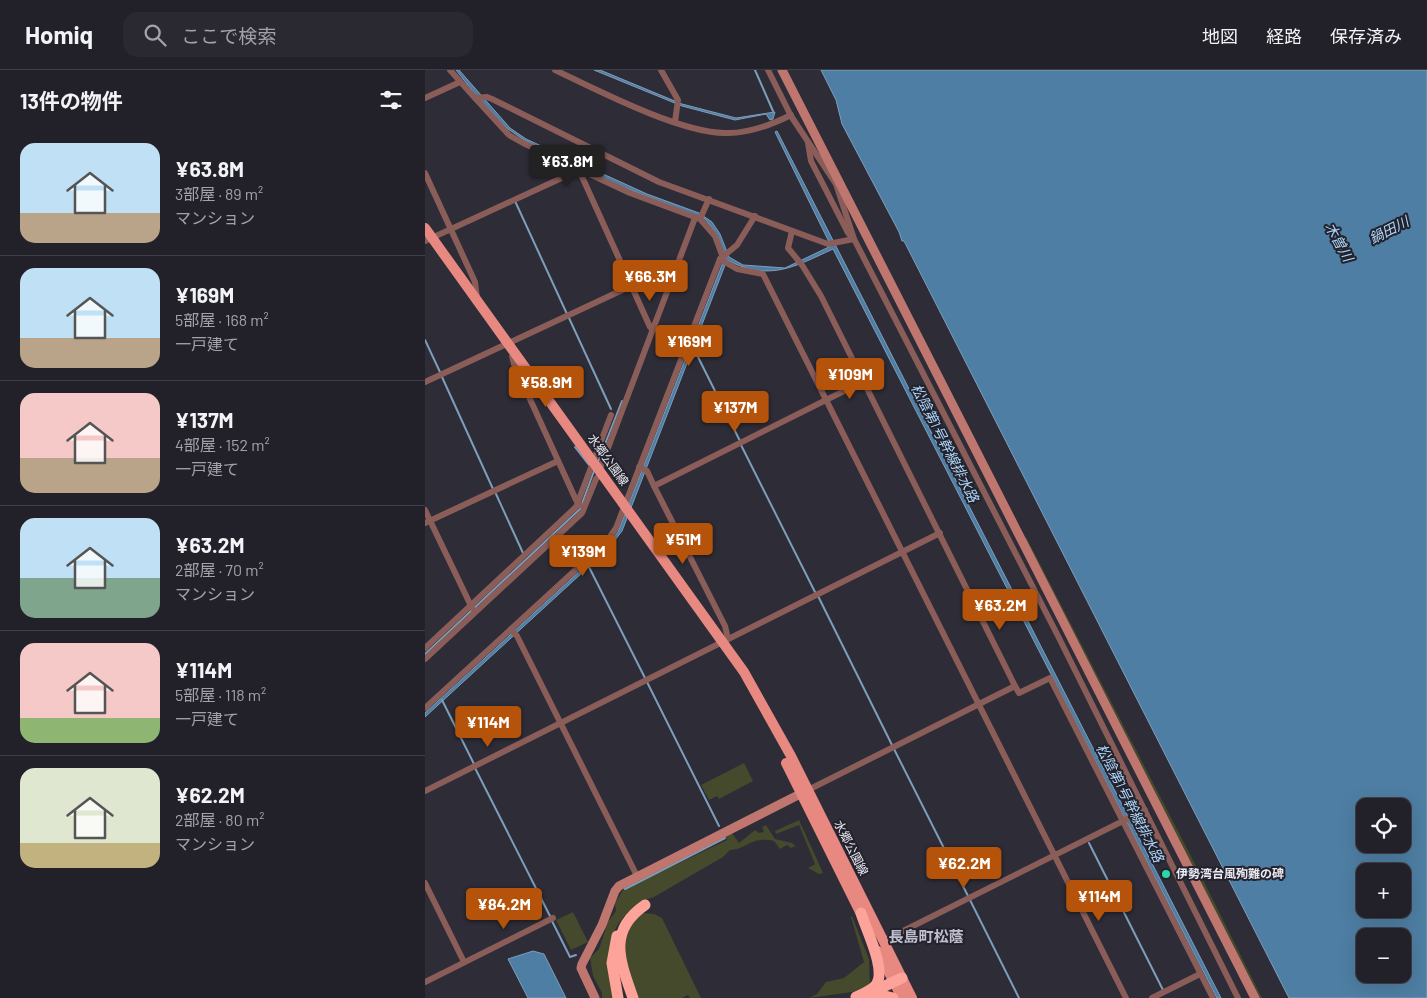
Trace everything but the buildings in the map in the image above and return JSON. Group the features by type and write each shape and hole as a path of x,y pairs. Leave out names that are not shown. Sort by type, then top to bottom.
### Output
{"highway":[{"path":"618,998 613,974 612,951 623,926 633,914 645,905"},
{"path":"861,913 879,963 880,975 876,985 861,998"},
{"path":"623,926 620,939 622,962 633,998"},
{"path":"861,998 896,981"},
{"path":"861,998 881,995 893,998"}],"main road":[{"name":"水郷公園線","path":"425,228 428,239 477,299 725,640 767,710 861,913 896,981 912,998"},
{"name":"水郷公園線","path":"805,792 883,941 902,998"}],"street":[{"path":"450,70 516,139 630,193 700,217 715,236 723,257 737,269 763,274 1126,998"},
{"path":"555,70 675,122 704,131 726,133 771,125 791,115"},
{"path":"661,70 677,103 675,122"},
{"path":"768,70 808,143 837,183 854,239 1145,810 1238,998"},
{"path":"782,70 837,183 1255,998"},
{"path":"425,98 460,82"},
{"path":"476,98 485,97 659,182 833,244 854,239"},
{"path":"808,143 811,162 854,239"},
{"path":"428,239 579,170"},
{"path":"579,170 652,328"},
{"path":"425,173 475,282 477,299"},
{"path":"581,505 598,467 652,328 709,200"},
{"path":"425,708 513,631 607,541 616,528 628,508 723,257 743,237 755,216"},
{"path":"793,231 788,248 821,296 1019,694 1049,678 1213,998"},
{"path":"425,382 631,286"},
{"path":"515,353 512,356 514,364 558,461 581,505"},
{"path":"654,486 864,381"},
{"path":"425,660 473,609 581,505 596,479 611,415"},
{"path":"427,522 558,461"},
{"path":"643,469 654,486 725,626 725,640"},
{"path":"425,510 427,522 473,609"},
{"path":"425,791 940,533"},
{"path":"425,648 473,609"},
{"path":"513,631 637,876"},
{"path":"595,998 581,968 602,925 615,890 637,876 1015,686"},
{"path":"883,941 1145,810"},
{"path":"425,884 464,962"},
{"path":"425,982 553,918"},
{"path":"1152,998 1200,974"}],"green space":[{"path":"1026,537 1196,866 1193,867 1190,864 1024,538"},
{"path":"744,763 753,781 719,799 717,796 709,800 701,785"},
{"path":"799,820 823,873 819,874 808,868 815,864 799,825 776,834 775,831"},
{"path":"766,825 775,839 792,843 796,846 791,848 787,845 780,849 774,841 760,840 730,850 723,857 654,897 647,899 622,919 614,933 611,946 615,998 602,998 602,993 593,976 590,958 599,949 608,922 616,911 615,903 623,890 727,840 726,837 732,833 739,843 755,830 759,833 764,832 762,827"},
{"path":"1197,868 1262,998 1258,998 1193,869"},
{"path":"573,912 588,942 571,950 556,920"},
{"path":"643,913 654,914 662,918 701,998 690,998 688,995 682,998 637,998 625,953 628,931"},
{"path":"852,916 869,959 870,985 852,992 809,998 817,994 826,982 844,978 864,962"}],"water":[{"path":"456,70 459,70 510,128 526,139 647,194 699,213 712,222 720,234 729,257 743,265 785,268 831,246 775,132 777,131 1221,998 1217,998 833,249 781,270 756,270 742,267 727,260 622,531 608,549 425,717 425,713 607,546 618,532 725,257 717,234 705,219 618,185 524,140 508,129 479,99"},
{"path":"594,70 600,70 682,104 736,118 775,112 773,119 770,120 766,114 735,120 682,106"},
{"path":"821,70 1427,70 1427,998 1289,998 904,241 902,241 842,124 836,100"},
{"path":"533,951 544,954 566,998 528,998 508,959"}],"waterway":[{"path":"755,70 773,111"},
{"path":"515,201 567,314"},
{"path":"569,318 611,409"},
{"path":"425,340 440,372"},
{"path":"692,345 740,441"},
{"path":"442,377 493,489"},
{"path":"598,462 622,401"},
{"path":"741,445 815,592"},
{"path":"575,447 589,465"},
{"path":"425,654 580,509 594,471"},
{"path":"496,494 523,553"},
{"path":"588,565 645,678"},
{"path":"818,596 892,745"},
{"path":"647,682 719,826"},
{"path":"442,700 474,764"},
{"path":"894,749 968,896"},
{"path":"475,768 550,916"},
{"path":"625,889 725,838"},
{"path":"1089,843 1163,990"},
{"path":"970,900 1019,998"},
{"path":"552,921 570,957 576,955"}],"place":[{"name":"伊勢湾台風殉難の碑","path":"1166,874"}],"district":[{"name":"長島町松蔭","path":"926,937"}],"water label":[{"name":"鍋田川","path":"1389,230"},
{"name":"木曽川","path":"1339,242"},
{"name":"松陰第1号幹線排水路","path":"945,443"},
{"name":"松陰第1号幹線排水路","path":"1130,803"}]}
